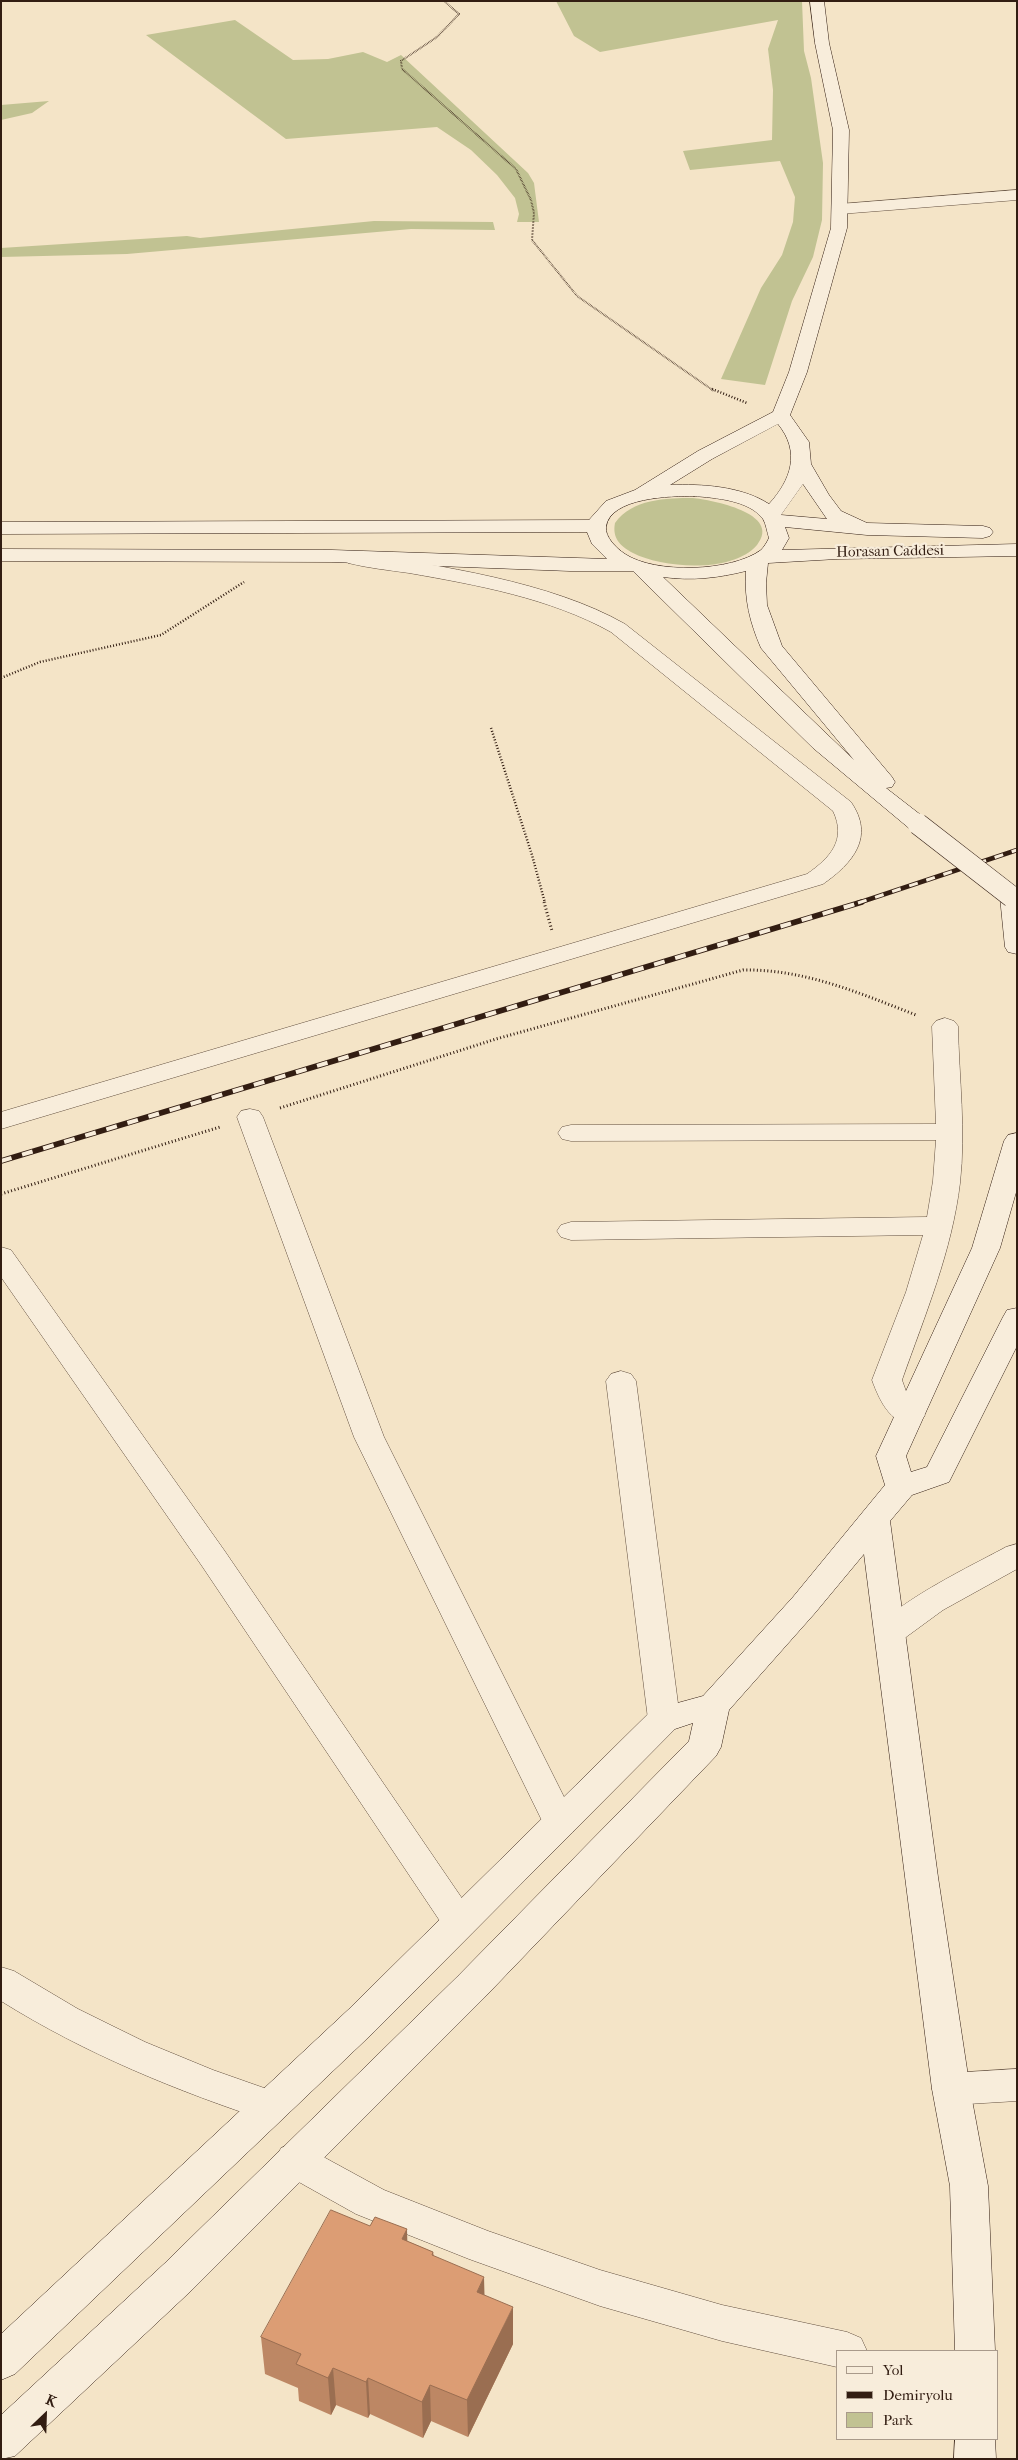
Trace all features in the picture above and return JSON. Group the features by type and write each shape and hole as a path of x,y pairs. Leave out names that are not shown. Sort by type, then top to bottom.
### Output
{"street":[{"path":"640,495 676,490 713,492 746,501 772,518 779,532 778,541 773,549 761,559 736,569 700,574 661,572 639,566 614,555 604,548 598,539 597,526 603,513 613,506 640,495 705,455 781,415 798,372 840,228 841,130 822,43 817,1"},
{"path":"840,209 1017,194"},
{"path":"781,415 790,425 801,444 802,465 820,497 834,514 867,529"},
{"path":"772,518 791,489 802,465"},
{"name":"Horasan Caddesi","path":"772,518 867,529 1017,533"},
{"path":"1,528 597,526"},
{"name":"Horasan Caddesi","path":"761,559 837,552 1017,550"},
{"path":"1,556 332,556 561,565 639,566 821,743 868,785 1014,900 1017,947"},
{"path":"1,1121 815,879 836,863 848,844 851,824 848,816 835,800 618,628 598,615 542,597 461,577 404,566 332,556"},
{"path":"761,559 755,575 757,611 772,648 918,824"},
{"path":"910,1415 899,1406 887,1380 940,1226 948,1166 945,1026"},
{"path":"250,1117 369,1437 560,1823"},
{"path":"571,1134 947,1132"},
{"path":"901,1487 891,1456 986,1248 1017,1141"},
{"path":"571,1231 940,1226"},
{"path":"1,1256 213,1558 460,1923"},
{"path":"1,2442 179,2276 471,1986 704,1747 714,1705 804,1606 901,1487 938,1474 1017,1317"},
{"path":"621,1380 664,1719"},
{"path":"875,1520 922,1877 952,2089 969,2186 975,2350"},
{"path":"890,1632 939,1598 1017,1555"},
{"path":"1,2361 362,2020 664,1719 714,1705"},
{"path":"1,1982 34,2003 123,2050 212,2087 272,2106"},
{"path":"952,2089 1017,2085"},
{"path":"294,2160 370,2202 501,2253 600,2288 722,2323 843,2350"},
{"path":"975,2440 975,2459"}],"path":[{"path":"444,1 460,14 437,36 404,59 400,66 516,169 531,200 534,213 532,240 577,296 716,392 781,415"},
{"path":"1,678 40,662 161,635 244,582"},
{"path":"491,728 532,856 559,956"},
{"path":"1,1194 496,1039 743,970 774,969 806,974 945,1026"}],"green space":[{"path":"556,1 802,1 804,51 811,78 823,163 822,220 813,257 792,301 765,385 721,379 761,288 782,255 793,222 795,197 780,161 690,170 683,151 772,140 773,90 768,49 778,20 600,52 574,36"},
{"path":"235,20 293,60 328,59 363,52 387,62 401,55 528,173 534,183 539,222 517,222 519,214 515,198 497,175 471,150 437,127 286,139 146,35"},
{"path":"49,101 32,113 1,120 1,105"},
{"path":"374,221 493,222 495,230 411,229 127,254 1,257 1,248 187,236 200,238"},
{"path":"693,498 728,505 742,510 753,517 760,524 762,534 757,545 746,554 731,561 696,566 678,565 646,558 633,553 618,541 614,528 615,523 631,509 661,500"}],"building":[{"path":"331,2210 370,2226 375,2217 407,2229 402,2239 433,2252 432,2255 484,2277 477,2292 513,2307 467,2400 430,2385 422,2402 368,2378 366,2382 333,2368 328,2378 296,2364 301,2354 261,2337"}],"railway":[{"path":"858,903 1017,850"},
{"path":"1,1161 862,902"}]}
